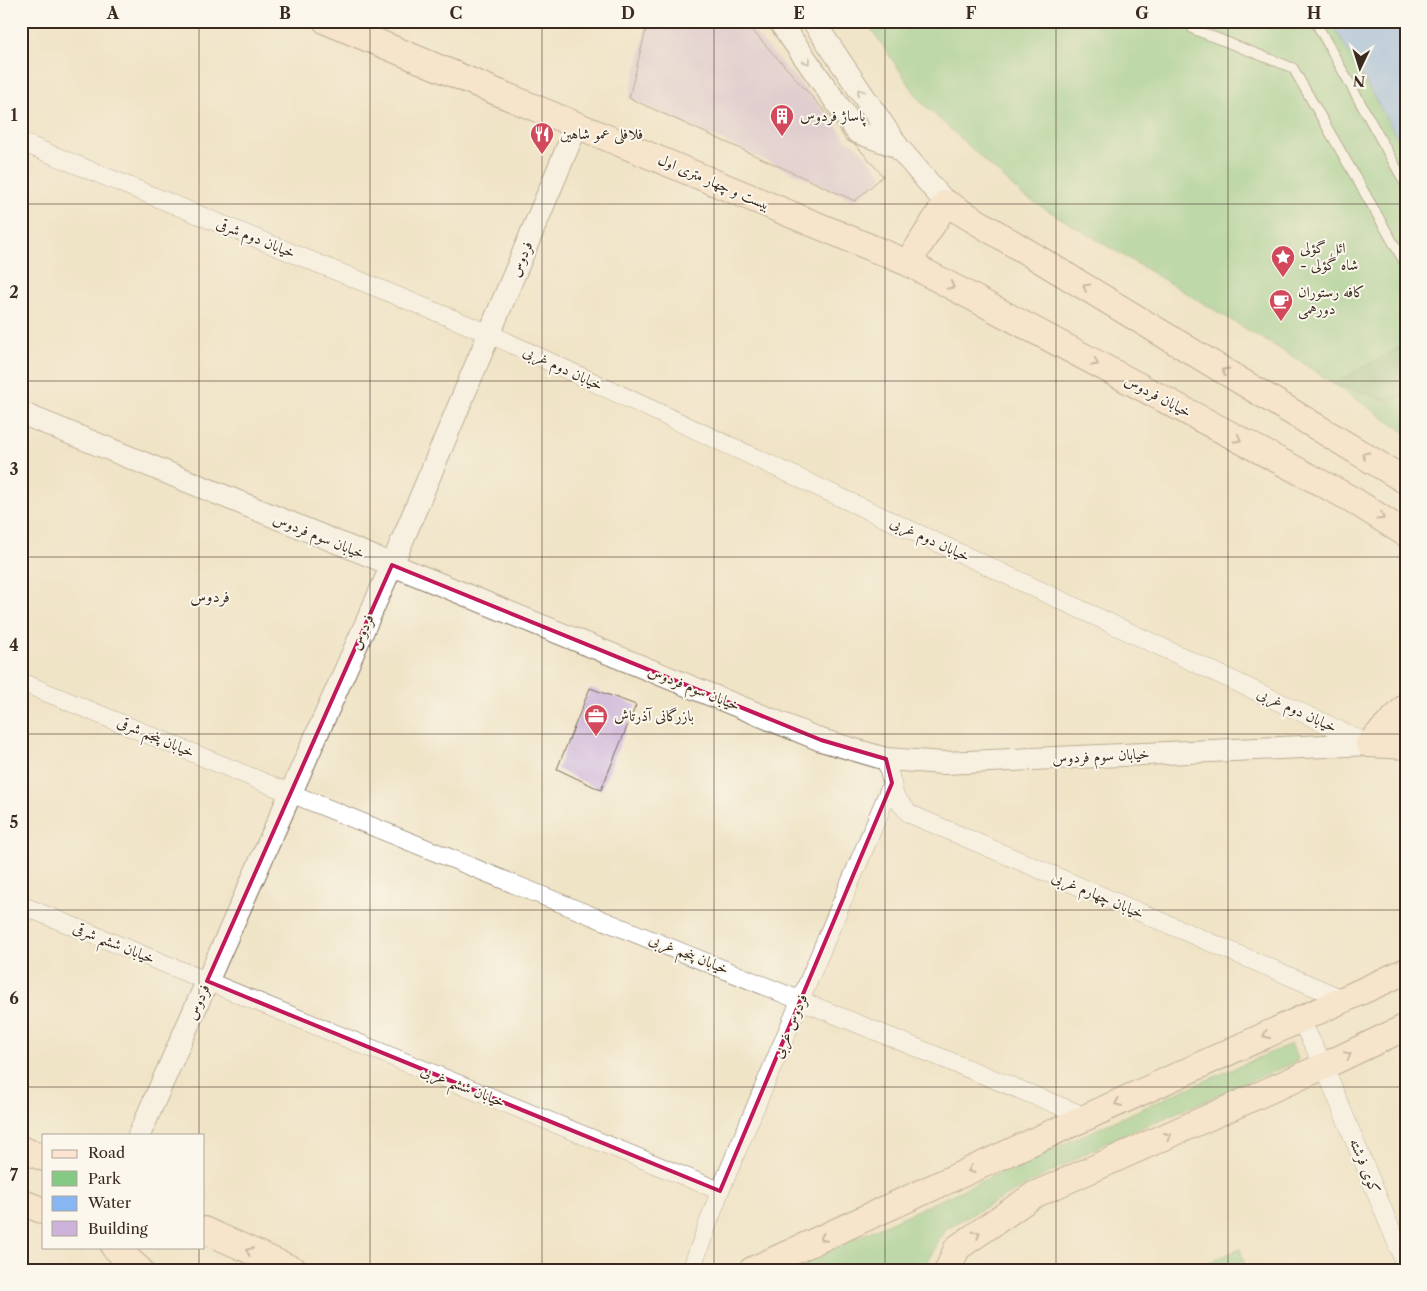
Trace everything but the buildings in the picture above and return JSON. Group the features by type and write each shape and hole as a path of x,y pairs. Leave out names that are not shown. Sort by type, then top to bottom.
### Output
{"main road":[{"name":"بیست و چهار متری اول","path":"326,21 908,264"},
{"path":"908,264 946,203 1406,481"},
{"name":"خیابان فردوس","path":"908,264 1353,500 1406,534"},
{"path":"1369,744 1406,707"},
{"path":"1369,744 1406,746"},
{"path":"752,1270 1406,971"},
{"path":"948,1270 956,1248 1034,1195 1324,1066 1406,1027"},
{"path":"21,1149 42,1157"},
{"path":"21,1202 42,1210"},
{"path":"205,1230 294,1270"},
{"path":"101,1248 110,1270"},
{"path":"115,1248 140,1270"}],"street":[{"path":"779,21 858,132 898,147"},
{"path":"812,21 898,147 946,203"},
{"name":"فردوس","path":"139,1134 392,565 577,125"},
{"name":"خیابان دوم شرقی","path":"21,142 490,334"},
{"name":"خیابان دوم غربی","path":"490,334 1369,744"},
{"name":"خیابان سوم فردوس","path":"21,413 821,740 886,759 944,763 981,762 1369,744 1406,731"},
{"name":"خیابان پنجم شرقی","path":"21,682 290,793"},
{"name":"خیابان چهارم غربی","path":"886,759 895,796 910,814 1343,999"},
{"name":"فردوس غربی","path":"691,1270 720,1191 892,784"},
{"name":"خیابان پنجم غربی","path":"290,793 801,999 1087,1117"},
{"name":"خیابان ششم شرقی","path":"21,905 207,981"},
{"name":"خیابان ششم غربی","path":"207,981 720,1191"},
{"name":"کوی فرشته","path":"1300,1018 1324,1066 1406,1266"}],"lane":[{"path":"1189,21 1193,29 1293,68 1406,265"},
{"path":"1315,21 1406,185"}],"highlighted area":[{"path":"392,565 821,740 886,759 892,783 720,1191 207,981"}],"green space":[{"name":"ائل گؤلی - شاه گؤلی","path":"866,21 1406,21 1406,433 1300,361 1022,195 921,102"},
{"path":"1406,344 1406,396 1387,400 1333,384"},
{"path":"1291,1044 1298,1058 1296,1062 1105,1143 945,1229 923,1270 785,1270 1172,1095"},
{"path":"1240,1249 1246,1270 1190,1270"}],"water":[{"path":"1331,21 1406,21 1406,153 1337,32"}],"place":[{"name":"پاساژ فردوس","path":"782,137"},
{"name":"فلافلی عمو شاهین","path":"542,155"},
{"name":"ائل گؤلی - شاه گؤلی","path":"1283,278"},
{"name":"کافه رستوران دورهمی","path":"1281,322"},
{"name":"بازرگانی آذرتاش","path":"596,737"}],"district":[{"name":"فردوس","path":"210,596"}]}
